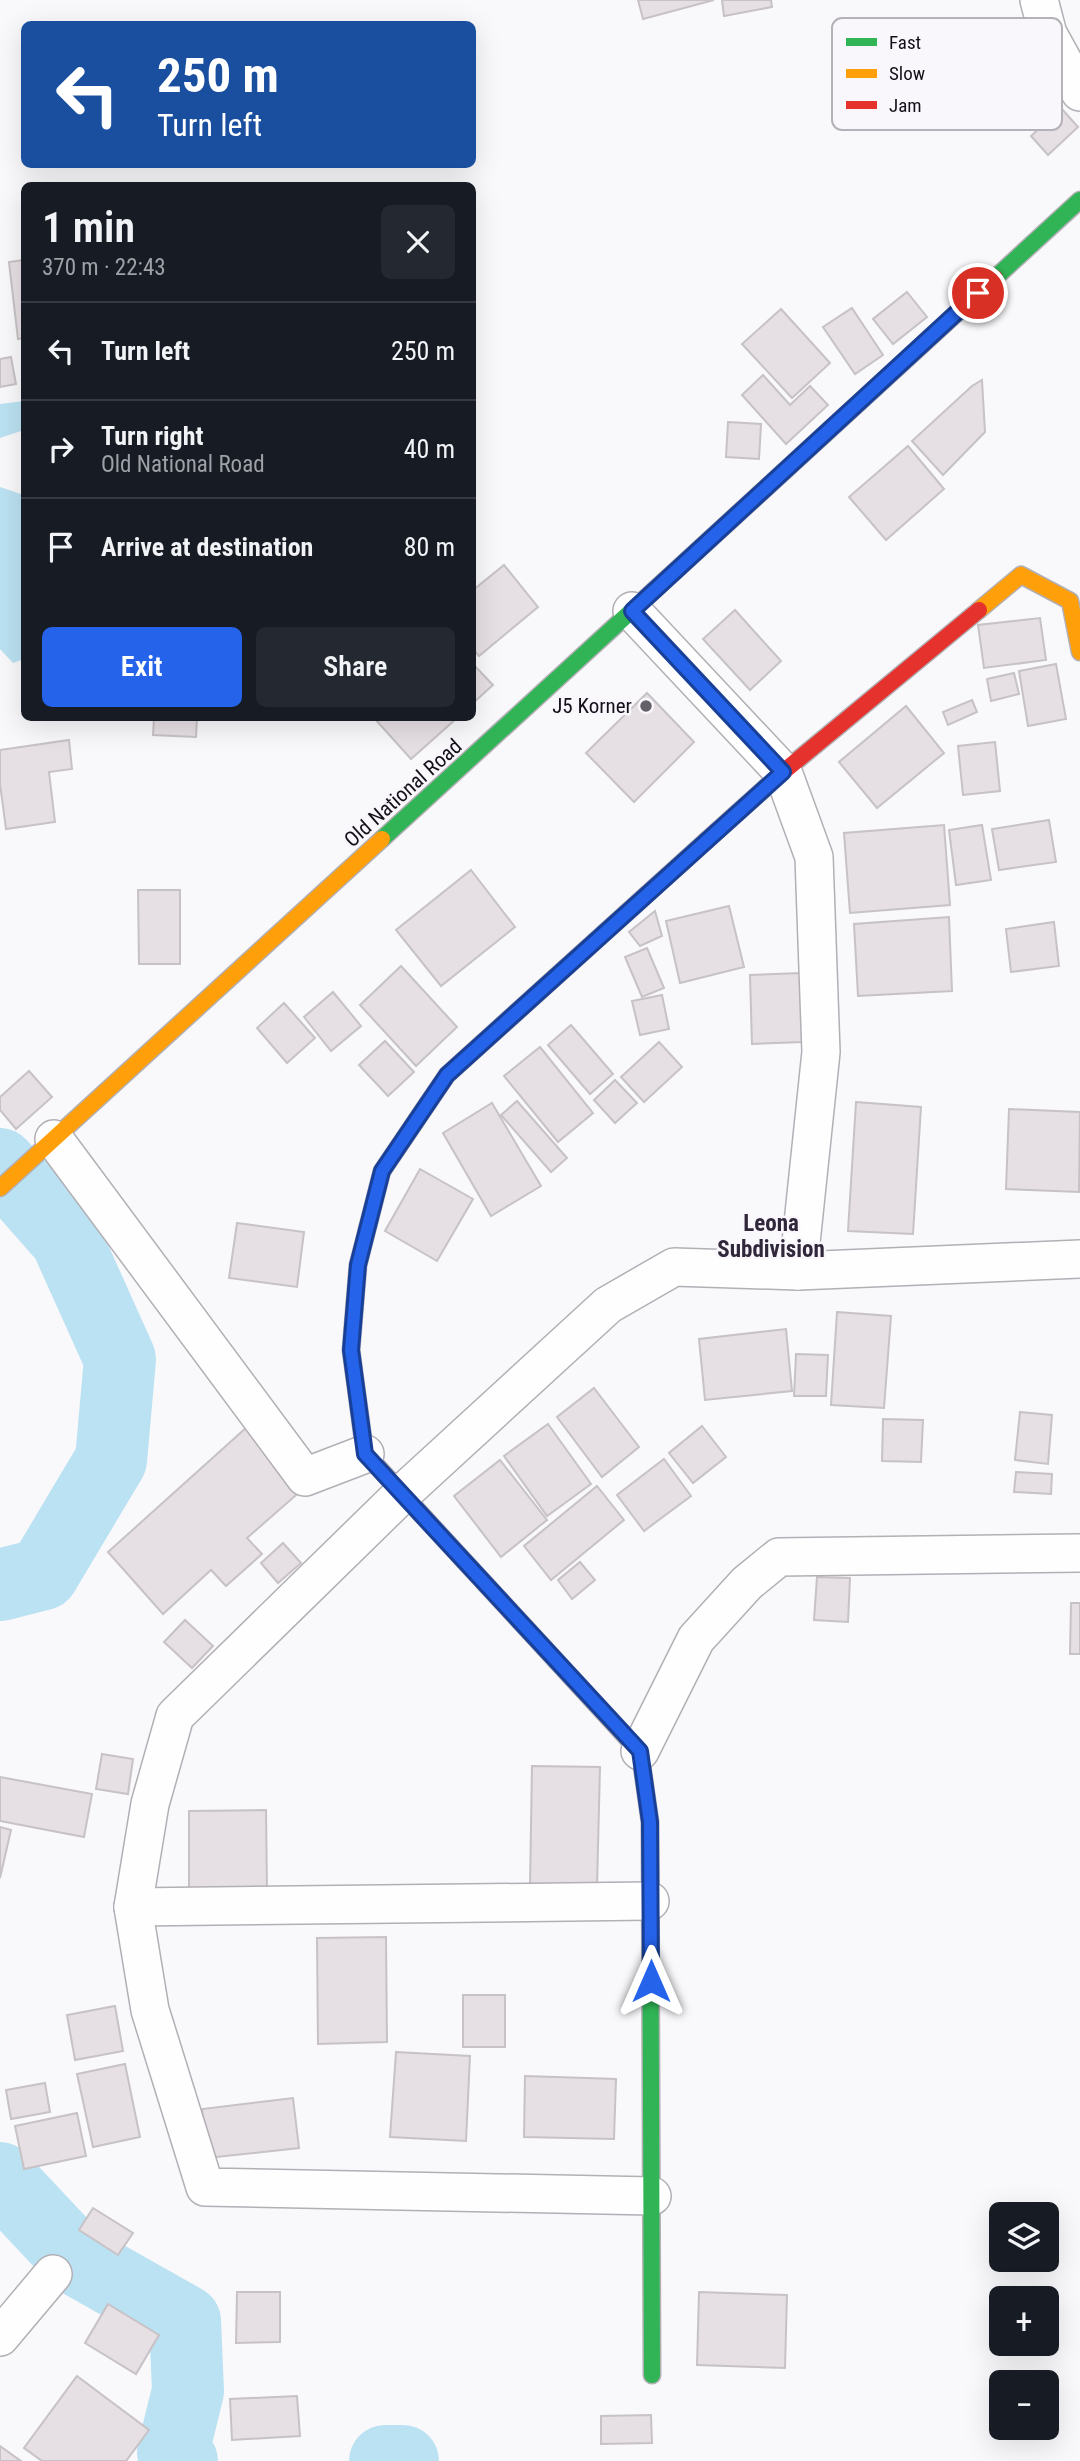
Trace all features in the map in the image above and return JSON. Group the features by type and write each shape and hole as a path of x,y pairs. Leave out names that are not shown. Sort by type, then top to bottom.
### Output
{"street":[{"path":"1040,0 1044,18"},
{"path":"1062,59 1080,92"},
{"name":"Old National Road","path":"1,1187 1080,200"},
{"path":"652,2375 650,1822 640,1751 365,1454 351,1350 358,1265 382,1171 447,1075 783,772 1021,575 1070,601 1080,652"},
{"path":"632,611 783,772 814,857 821,1052 799,1271"},
{"path":"49,1143 304,1477 365,1454"},
{"path":"652,2196 205,2187 150,2010 133,1907 150,1804 175,1716 403,1493 608,1305 674,1267 799,1271 1080,1259"},
{"path":"640,1751 696,1639 747,1583 779,1557 1080,1553"},
{"path":"133,1907 650,1900"},
{"path":"0,2337 54,2274"}],"water":[{"path":"21,401 21,431 0,438 0,404"},
{"path":"0,487 21,494 21,660 13,663 0,649"}],"building":[{"path":"638,0 714,0 643,19"},
{"path":"722,0 771,0 772,7 724,16"},
{"path":"1062,109 1078,127 1048,155 1031,136 1037,130 1062,130"},
{"path":"21,260 21,338 18,339 9,262"},
{"path":"907,292 927,317 893,344 873,319"},
{"path":"852,308 883,355 855,374 823,327"},
{"path":"781,309 830,363 792,398 742,344"},
{"path":"11,357 16,384 0,387 0,359"},
{"path":"763,375 790,405 810,386 828,405 786,444 742,395"},
{"path":"982,380 985,432 943,475 912,441"},
{"path":"728,422 761,424 759,459 726,457"},
{"path":"908,446 944,489 886,540 849,497"},
{"path":"504,565 538,607 479,656 476,653 476,588"},
{"path":"735,610 781,661 750,690 703,639"},
{"path":"1040,618 1046,660 984,668 978,625"},
{"path":"1056,664 1066,719 1028,726 1019,671"},
{"path":"476,667 493,685 476,700"},
{"path":"1014,673 1019,694 991,701 987,679"},
{"path":"647,693 694,742 634,802 586,753"},
{"path":"972,700 977,712 948,725 943,712"},
{"path":"906,706 944,753 877,808 839,762"},
{"path":"154,721 197,721 196,737 153,735"},
{"path":"377,721 454,721 411,759"},
{"path":"69,740 72,769 49,772 55,822 6,829 0,784 0,750"},
{"path":"995,742 1000,791 963,795 958,746"},
{"path":"1049,820 1056,862 999,870 992,829"},
{"path":"944,825 950,905 850,913 844,833"},
{"path":"982,825 991,880 956,885 949,830"},
{"path":"471,870 515,927 441,986 396,930"},
{"path":"138,890 180,890 180,964 139,964"},
{"path":"729,906 744,967 680,983 666,921"},
{"path":"655,911 662,936 640,946 629,932"},
{"path":"949,917 952,991 858,996 854,924"},
{"path":"1054,922 1059,966 1011,972 1006,929"},
{"path":"647,948 664,988 642,997 625,957"},
{"path":"401,966 457,1027 416,1066 360,1005"},
{"path":"800,973 803,1042 752,1044 750,975"},
{"path":"333,992 361,1026 331,1051 304,1017"},
{"path":"662,995 669,1029 640,1035 632,1001"},
{"path":"284,1003 315,1038 287,1063 257,1028"},
{"path":"571,1025 613,1074 590,1094 548,1045"},
{"path":"385,1041 414,1072 388,1096 359,1065"},
{"path":"659,1042 682,1067 644,1102 621,1077"},
{"path":"540,1047 593,1113 558,1142 504,1076"},
{"path":"29,1071 52,1097 16,1129 0,1110 0,1097"},
{"path":"615,1080 637,1103 615,1123 594,1100"},
{"path":"517,1101 567,1158 551,1172 501,1115"},
{"path":"856,1102 921,1107 913,1234 848,1231"},
{"path":"492,1103 541,1186 491,1216 443,1133"},
{"path":"1009,1109 1080,1112 1079,1192 1006,1189"},
{"path":"420,1169 473,1199 437,1261 385,1231"},
{"path":"237,1223 304,1232 297,1287 229,1278"},
{"path":"837,1312 891,1316 884,1408 831,1405"},
{"path":"786,1329 792,1391 705,1400 699,1339"},
{"path":"796,1354 828,1355 826,1396 794,1396"},
{"path":"594,1388 639,1447 602,1477 557,1417"},
{"path":"1020,1412 1052,1415 1048,1464 1015,1460"},
{"path":"883,1419 923,1420 921,1462 882,1461"},
{"path":"548,1424 591,1484 547,1516 504,1456"},
{"path":"702,1426 726,1457 693,1483 669,1453"},
{"path":"247,1427 303,1489 247,1538 262,1554 226,1586 211,1570 163,1614 108,1552"},
{"path":"664,1459 691,1496 644,1531 617,1495"},
{"path":"500,1460 547,1520 501,1557 454,1496"},
{"path":"1016,1472 1052,1474 1051,1494 1014,1492"},
{"path":"597,1486 624,1520 551,1580 524,1546"},
{"path":"283,1543 301,1563 278,1583 261,1563"},
{"path":"580,1562 595,1580 572,1599 558,1580"},
{"path":"817,1577 850,1578 848,1622 814,1620"},
{"path":"1071,1603 1080,1603 1080,1654 1070,1654"},
{"path":"185,1620 213,1646 192,1668 164,1642"},
{"path":"102,1754 133,1759 128,1794 96,1789"},
{"path":"532,1766 600,1767 597,1887 530,1886"},
{"path":"0,1777 92,1794 84,1837 0,1821"},
{"path":"266,1810 267,1893 189,1894 189,1811"},
{"path":"0,1827 11,1830 0,1878"},
{"path":"386,1937 387,2042 318,2044 317,1938"},
{"path":"463,1995 505,1995 505,2047 463,2047"},
{"path":"115,2006 123,2051 75,2060 67,2015"},
{"path":"396,2052 470,2056 466,2141 390,2137"},
{"path":"125,2064 140,2137 93,2147 77,2074"},
{"path":"525,2076 616,2079 614,2139 524,2137"},
{"path":"45,2083 50,2112 11,2119 6,2090"},
{"path":"293,2098 299,2148 207,2158 202,2109"},
{"path":"77,2113 86,2156 24,2169 15,2126"},
{"path":"93,2208 133,2233 118,2255 79,2230"},
{"path":"237,2292 280,2292 280,2342 236,2343"},
{"path":"699,2292 787,2295 785,2368 697,2365"},
{"path":"108,2304 159,2335 136,2374 85,2343"},
{"path":"77,2376 149,2430 126,2461 42,2461 24,2448"},
{"path":"297,2396 300,2436 232,2440 230,2399"},
{"path":"651,2415 652,2443 601,2444 601,2416"},
{"path":"0,2446 21,2461 0,2461"}],"waterway":[{"path":"0,1164 66,1239 120,1359 111,1460 43,1574 0,1585"},
{"path":"0,2178 77,2260 185,2321 188,2391 173,2452 182,2461"},
{"path":"385,2461 403,2461"}],"traffic: fast":[{"path":"995,278 1080,200"},
{"path":"382,839 767,487"},
{"path":"375,1464 365,1454 351,1350 358,1265 382,1171 428,1103"},
{"path":"640,1752 650,1822 652,2375"}],"traffic: slow":[{"path":"979,610 1021,575 1070,601 1080,652"},
{"path":"0,1188 382,839"},
{"path":"428,1103 447,1075 707,840"},
{"path":"375,1464 640,1752"}],"traffic: jam":[{"path":"767,487 995,278"},
{"path":"707,840 783,772 979,610"}],"place":[{"name":"J5 Korner","path":"646,706"}],"district":[{"name":"Leona Subdivision","path":"771,1236"}],"route":[{"path":"651,1981 650,1822 640,1751 365,1454 351,1350 358,1265 382,1171 447,1075 783,772 632,611 978,293"}]}
